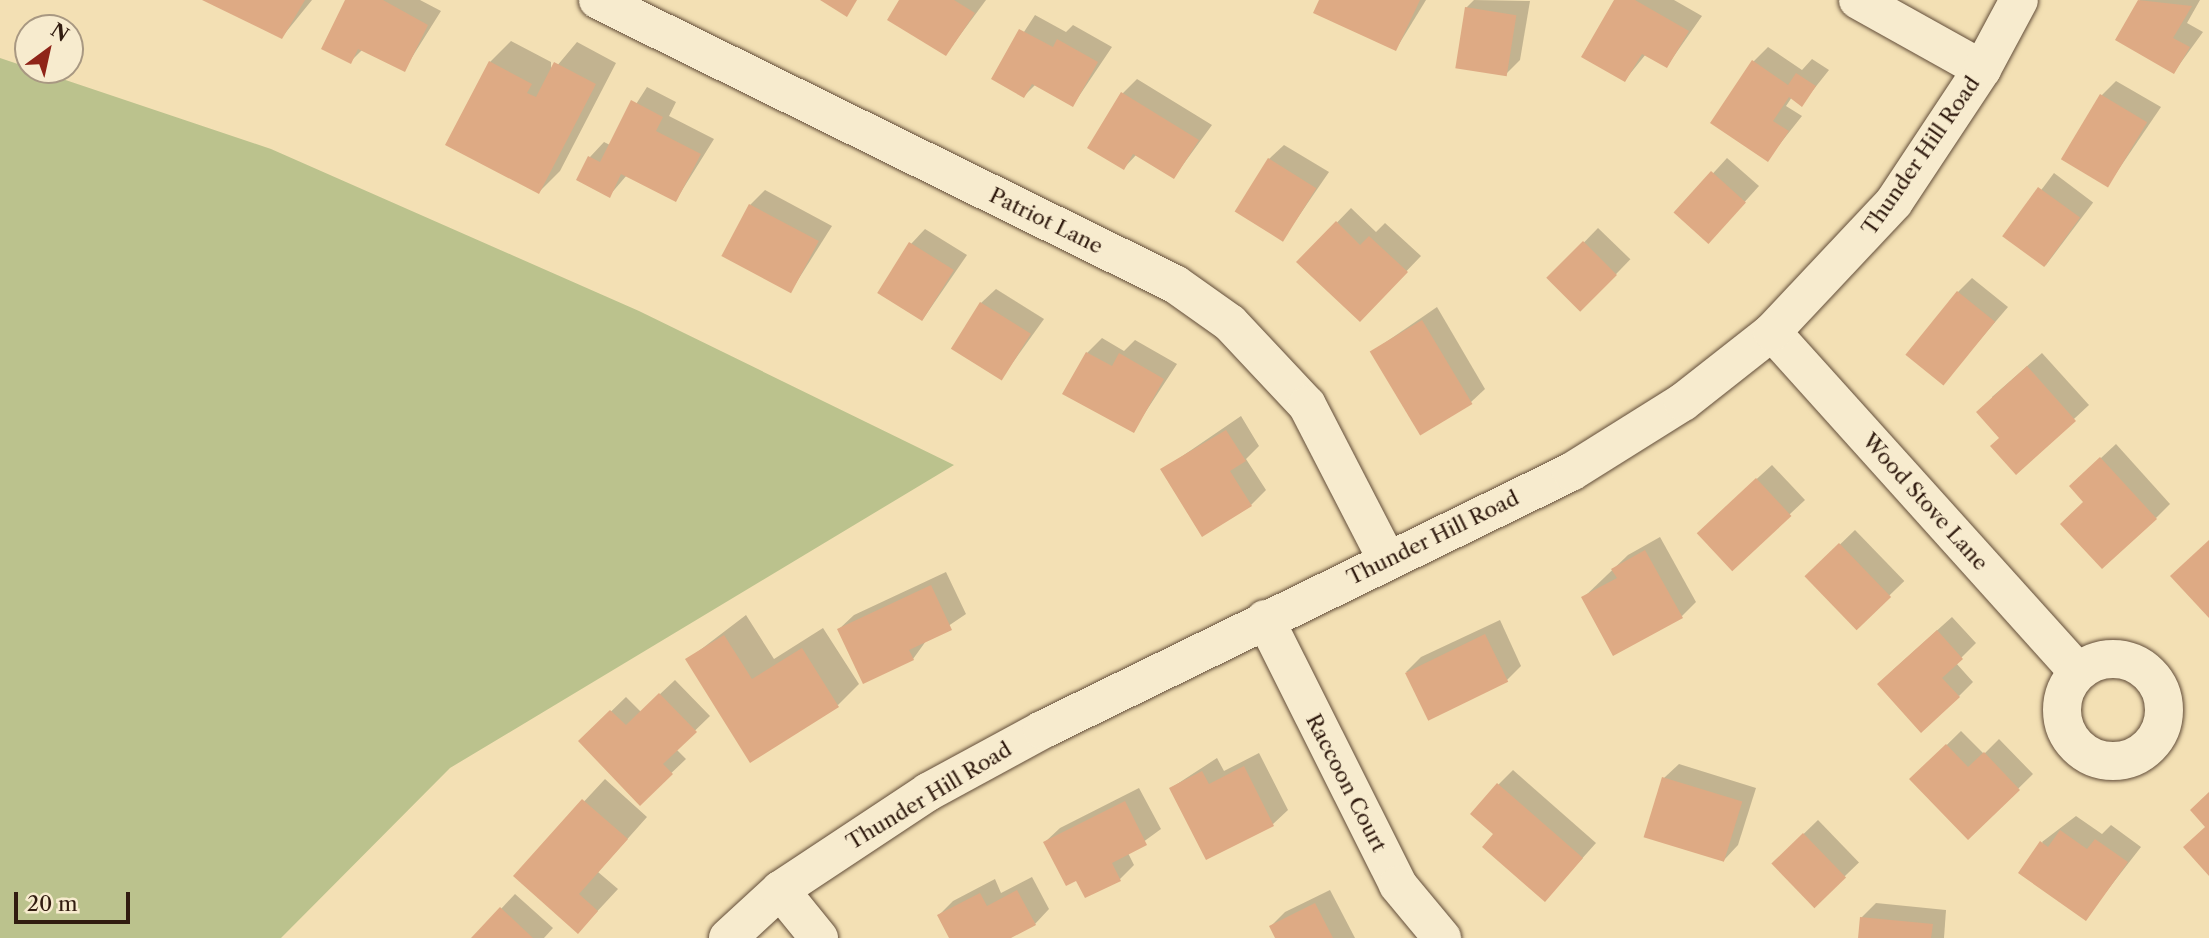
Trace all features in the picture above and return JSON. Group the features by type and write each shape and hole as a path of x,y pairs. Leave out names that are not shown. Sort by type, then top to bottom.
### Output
{"street":[{"name":"Patriot Lane","path":"598,0 1175,284 1230,323 1307,405 1387,560"},
{"path":"1858,0 1982,69"},
{"name":"Thunder Hill Road","path":"727,938 780,890 928,792 1265,619 1571,472 1684,402 1772,331 1894,202 1982,69 2020,0"},
{"name":"Wood Stove Lane","path":"1772,331 2078,672"},
{"name":"Raccoon Court","path":"1265,619 1398,885 1442,938"},
{"path":"780,890 818,938"}],"green space":[{"path":"0,58 14,63 14,84 77,84 271,149 639,311 954,465 450,768 281,938 0,938"}],"building":[{"path":"202,0 305,0 282,39"},
{"path":"345,0 383,0 428,25 405,72 358,49 351,64 321,49"},
{"path":"820,0 857,0 847,17"},
{"path":"899,0 954,0 975,13 946,56 887,20"},
{"path":"1319,0 1420,0 1396,51 1313,13"},
{"path":"1614,0 1635,0 1689,31 1667,68 1642,54 1625,82 1581,57"},
{"path":"2138,0 2192,6 2173,38 2190,47 2174,74 2115,40"},
{"path":"1465,7 1516,15 1507,76 1455,68"},
{"path":"1019,29 1053,47 1057,39 1098,62 1073,107 1032,84 1024,98 991,79"},
{"path":"1752,60 1788,85 1796,73 1816,86 1802,107 1789,97 1773,121 1789,131 1768,162 1710,123"},
{"path":"489,61 532,84 527,93 536,97 554,62 596,84 539,194 445,145"},
{"path":"1121,92 1199,140 1174,179 1133,154 1124,170 1087,148"},
{"path":"2100,94 2147,122 2108,187 2061,159"},
{"path":"631,100 663,117 656,131 701,154 676,202 621,174 610,198 576,180 588,156 600,162"},
{"path":"1268,158 1316,188 1283,242 1235,211"},
{"path":"1711,171 1746,202 1708,244 1674,213"},
{"path":"2038,187 2080,218 2044,267 2002,236"},
{"path":"749,204 819,241 791,293 721,256"},
{"path":"1336,221 1360,245 1369,236 1408,272 1360,322 1296,262"},
{"path":"1583,241 1617,275 1580,312 1546,278"},
{"path":"909,242 954,270 922,321 877,293"},
{"path":"1957,291 1995,322 1943,386 1905,355"},
{"path":"980,302 1031,334 1002,380 951,349"},
{"path":"1422,320 1472,404 1420,435 1370,351"},
{"path":"1086,352 1112,366 1119,353 1164,379 1134,433 1062,394"},
{"path":"2027,366 2076,421 2016,475 1990,446 1999,438 1976,412"},
{"path":"1226,430 1246,461 1230,471 1252,506 1202,537 1160,469"},
{"path":"2100,457 2157,519 2102,569 2060,524 2083,502 2069,486"},
{"path":"1756,478 1791,516 1732,571 1697,533"},
{"path":"2209,540 2209,618 2170,576"},
{"path":"1839,543 1891,597 1857,630 1804,576"},
{"path":"1645,550 1683,618 1613,656 1581,597 1617,578 1611,569"},
{"path":"931,585 952,630 909,650 914,660 863,684 837,629"},
{"path":"1937,630 1963,659 1942,678 1960,697 1921,733 1877,684"},
{"path":"1485,634 1508,682 1428,721 1405,673"},
{"path":"724,635 752,679 802,648 839,707 750,763 685,659"},
{"path":"659,693 697,732 663,764 673,774 640,806 578,741 610,710 626,725"},
{"path":"1946,744 1968,767 1984,752 2020,790 1968,840 1909,779"},
{"path":"1244,766 1274,826 1206,860 1169,788 1202,771 1209,784"},
{"path":"1662,777 1742,802 1724,862 1644,837"},
{"path":"1497,783 1583,858 1545,902 1482,847 1493,834 1470,814"},
{"path":"2209,792 2209,876 2183,847 2205,827 2190,810"},
{"path":"582,799 628,839 579,894 598,911 578,934 513,876"},
{"path":"1125,801 1147,845 1112,863 1121,881 1085,898 1076,881 1066,886 1043,842"},
{"path":"2060,830 2087,849 2095,839 2128,862 2086,921 2018,873 2040,841 2048,847"},
{"path":"1803,833 1846,878 1814,908 1771,864"},
{"path":"1017,890 1036,925 1011,938 949,938 937,915 980,893 987,906"},
{"path":"1315,903 1333,938 1275,938 1269,926"},
{"path":"500,907 533,938 471,938"},
{"path":"1860,917 1933,924 1931,938 1858,938"}]}
